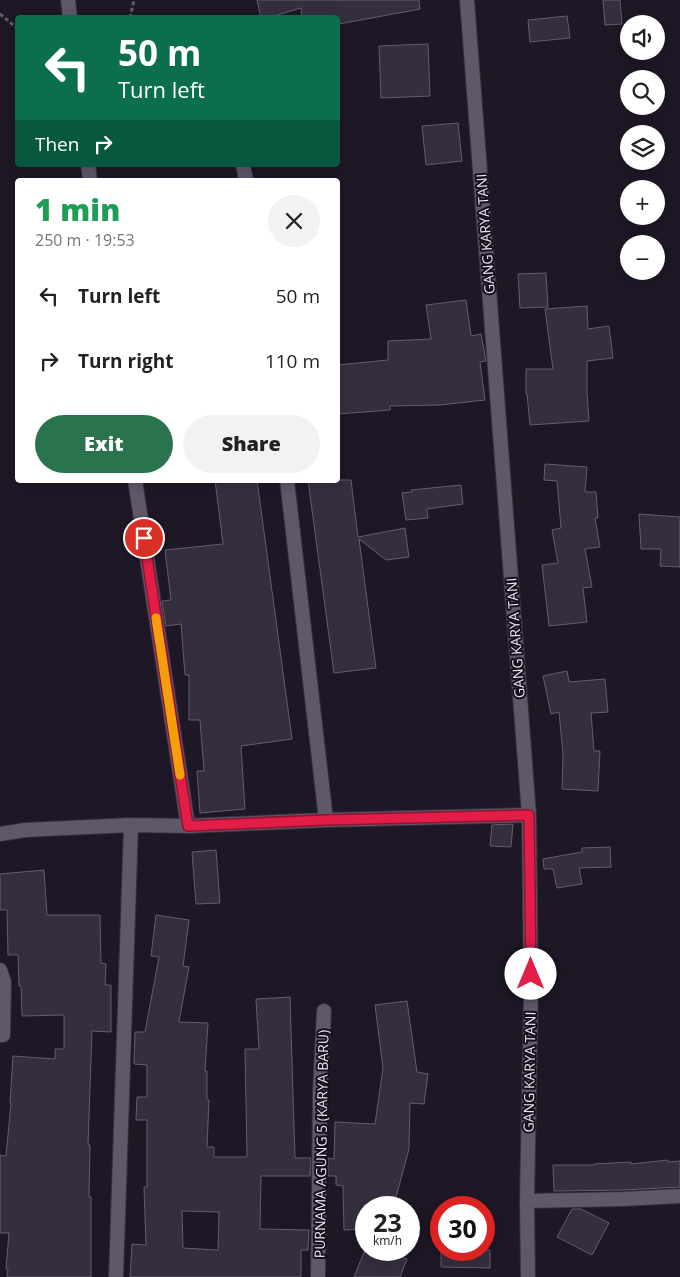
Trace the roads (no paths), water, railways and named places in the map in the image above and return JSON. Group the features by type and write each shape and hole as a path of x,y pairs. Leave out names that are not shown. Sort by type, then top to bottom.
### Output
{"street":[{"path":"68,0 70,15"},
{"name":"GANG KARYA TANI","path":"467,0 529,815 531,993 527,1201 528,1277"},
{"path":"135,483 188,826"},
{"path":"287,483 326,820"},
{"path":"0,834 25,830 131,825 188,826 326,820 529,815"},
{"path":"116,1277 131,825"},
{"path":"0,970 4,982 3,1035 0,1036"},
{"name":"PURNAMA AGUNG 5 (KARYA BARU)","path":"318,1277 320,1090 324,1011"},
{"path":"527,1201 680,1196"}]}
